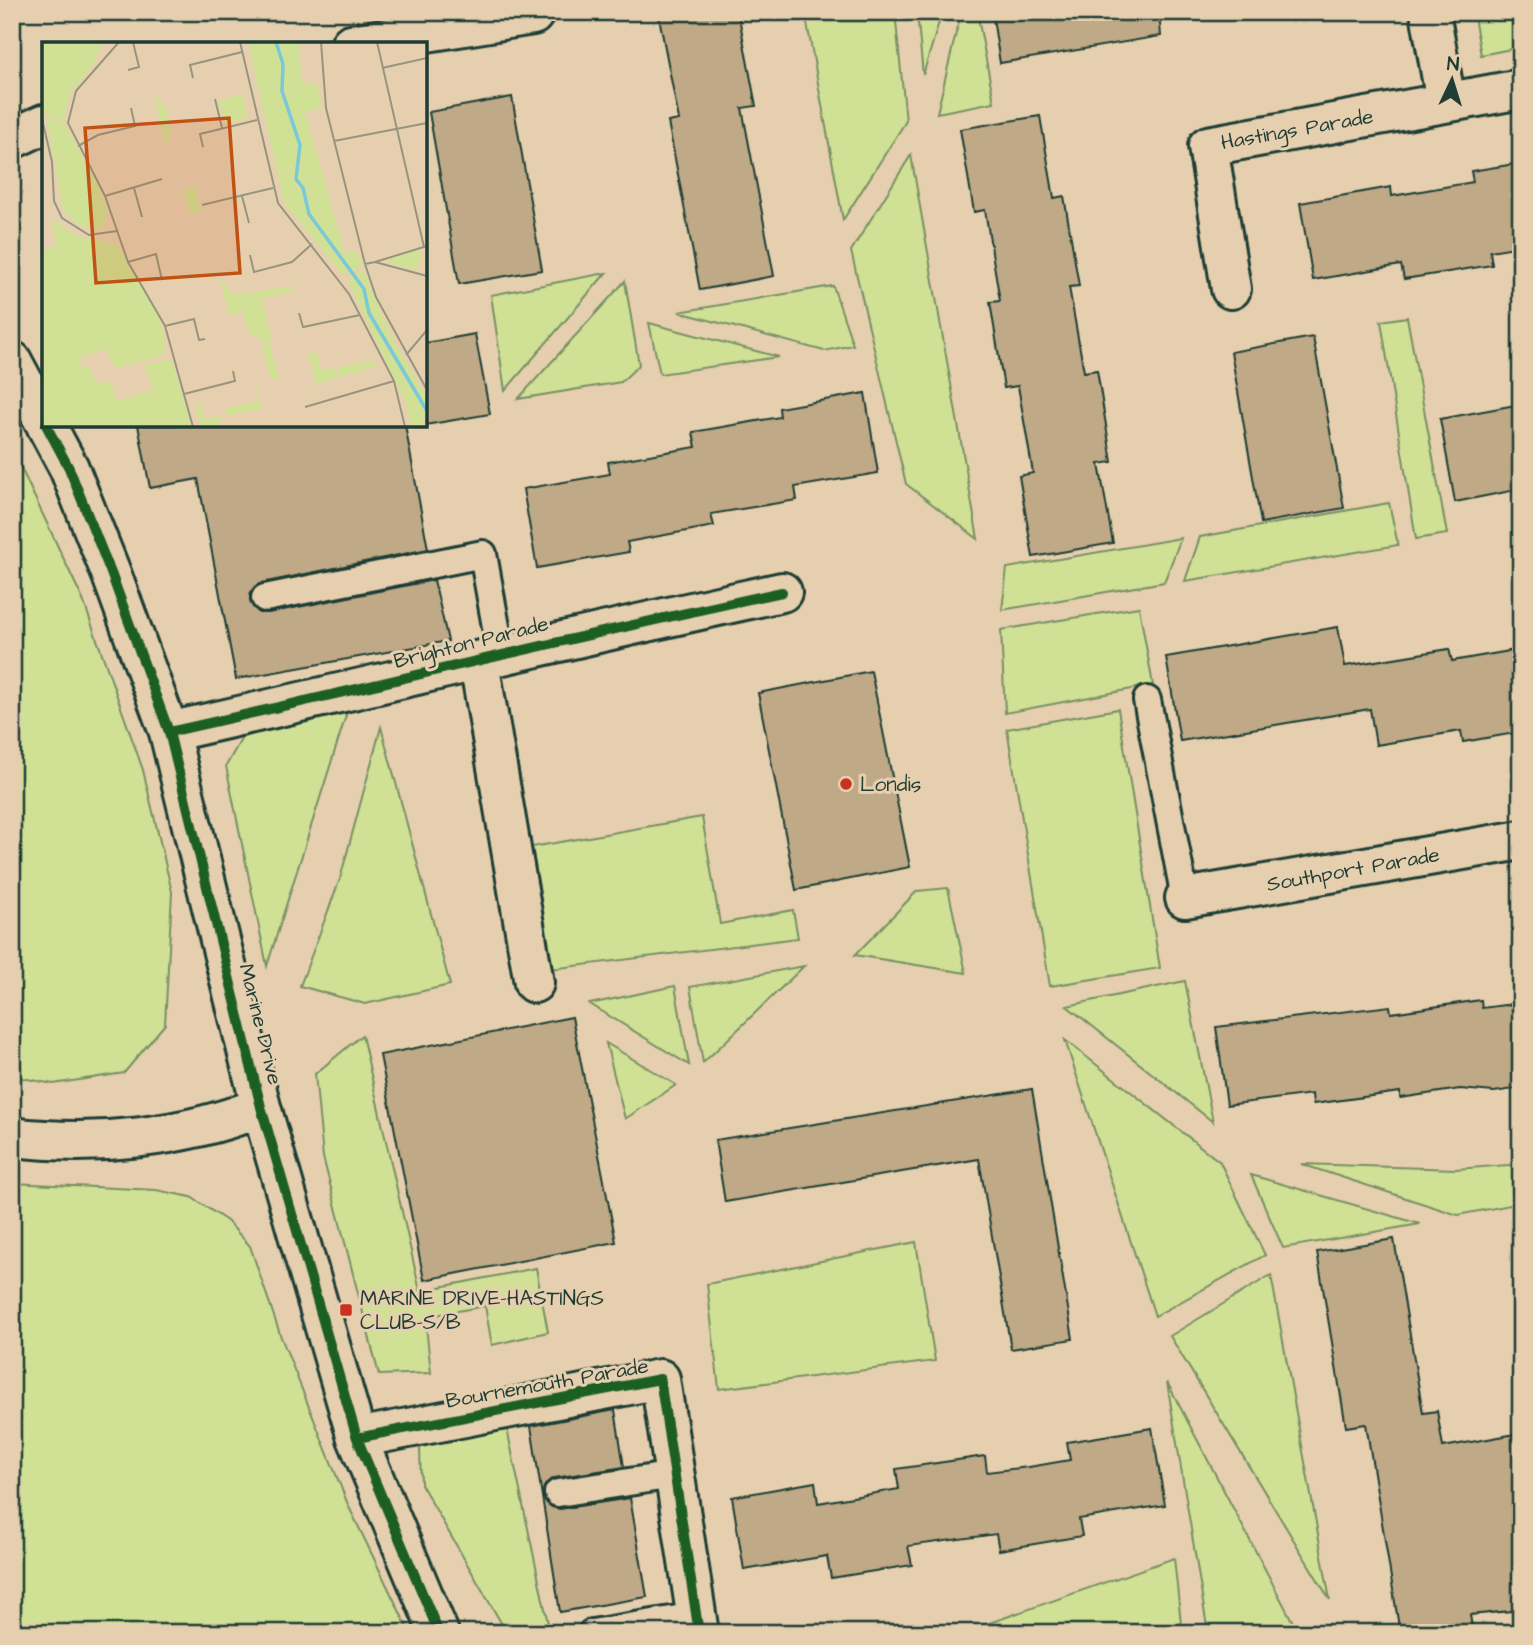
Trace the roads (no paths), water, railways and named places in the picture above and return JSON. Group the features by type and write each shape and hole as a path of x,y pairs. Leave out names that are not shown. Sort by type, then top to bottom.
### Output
{"street":[{"path":"364,42 533,15 533,12"},
{"path":"1430,12 1446,102"},
{"name":"Hastings Parade","path":"1231,289 1208,146 1521,89"},
{"path":"12,139 42,125"},
{"name":"Marine Drive","path":"12,361 42,417"},
{"name":"Marine Drive","path":"47,427 69,468 111,573 169,732 261,1107 358,1438 439,1633"},
{"name":"Brighton Parade","path":"169,732 782,592"},
{"path":"490,659 534,983"},
{"name":"Southport Parade","path":"1185,898 1521,840"},
{"path":"12,1137 95,1141 164,1133 236,1117 261,1107"},
{"name":"Bournemouth Parade","path":"358,1438 660,1379 698,1624"}],"lane":[{"path":"265,598 482,554 490,659"},
{"path":"1147,700 1185,898"},
{"path":"558,1493 674,1475"},
{"path":"592,1633 698,1624"}],"place":[{"name":"Londis","path":"846,784"},
{"name":"MARINE DRIVE-HASTINGS CLUB-S/B","path":"346,1310"}]}
